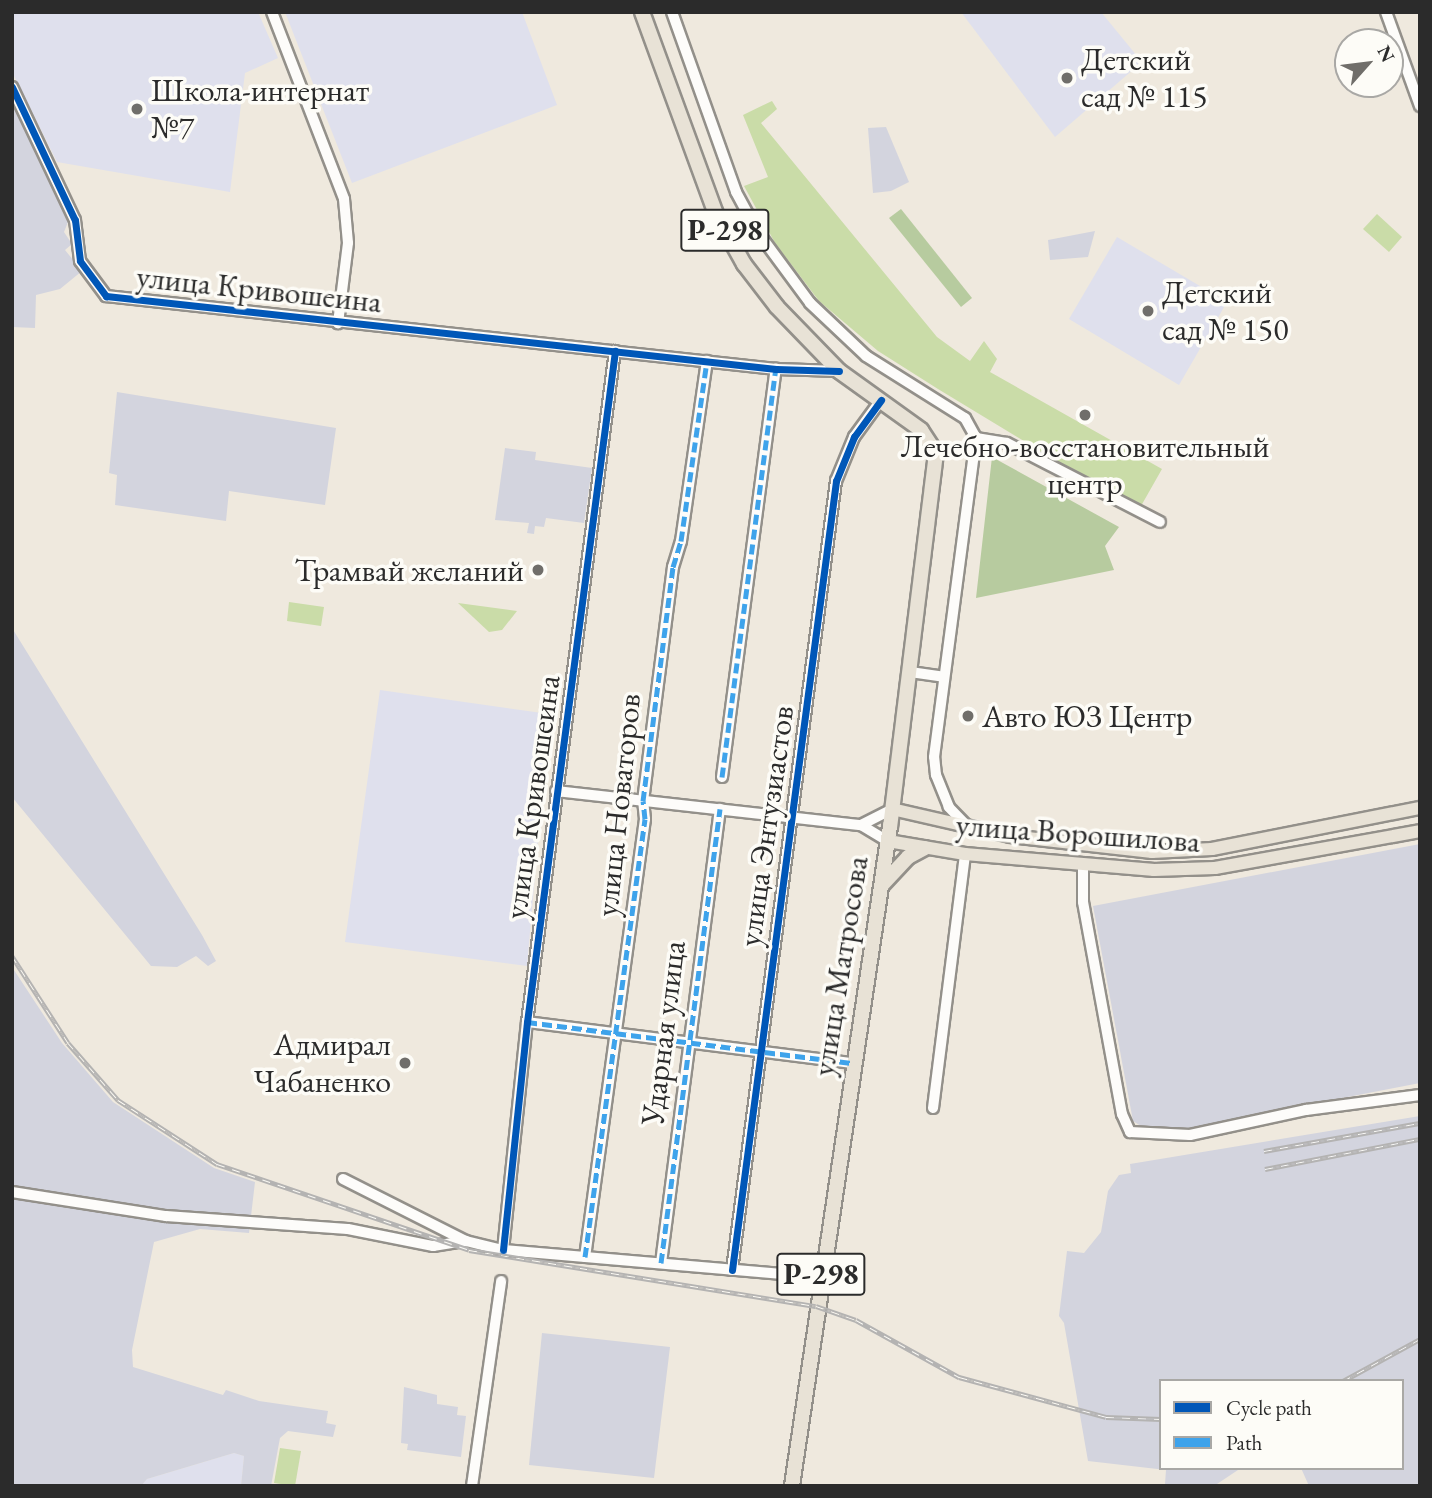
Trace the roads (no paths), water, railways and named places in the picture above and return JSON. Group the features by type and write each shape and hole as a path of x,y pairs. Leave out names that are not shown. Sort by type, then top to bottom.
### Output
{"highway":[{"name":"Р-298","path":"642,12 715,212 744,264 777,307 839,371 881,400"},
{"name":"улица Матросова","path":"792,1486 888,841 936,453 920,430 881,400"},
{"path":"881,886 908,857 925,848"}],"main road":[{"name":"улица Ворошилова","path":"892,809 968,827 1097,848 1152,852 1212,849 1420,808"},
{"name":"улица Ворошилова","path":"888,841 965,854 1083,866 1215,867 1420,831"}],"street":[{"path":"272,12 344,199 348,243 338,323"},
{"path":"673,12 732,182 757,231 810,303 857,347 965,418 976,438 944,677 936,775 949,807 968,827"},
{"path":"1386,12 1420,106"},
{"name":"улица Кривошеина","path":"12,87 75,220 80,261 106,296 776,369 839,371"},
{"name":"улица Кривошеина","path":"503,1250 527,1023 556,791 597,510 615,351"},
{"name":"улица Новаторов","path":"585,1257 645,819 643,800 673,567 681,541 707,361"},
{"path":"722,777 776,369"},
{"name":"улица Энтузиастов","path":"732,1270 836,481 854,438 881,400"},
{"path":"976,438 1007,443 1160,522"},
{"path":"910,672 944,677"},
{"name":"улица Ворошилова","path":"556,791 861,825 888,841"},
{"name":"Ударная улица","path":"661,1263 719,809"},
{"path":"861,825 892,809"},
{"path":"933,1108 965,854"},
{"path":"1083,866 1083,902 1122,1114 1130,1132 1190,1135 1306,1110 1420,1095"},
{"path":"527,1023 853,1063"},
{"path":"343,1179 466,1241 503,1250 821,1278"},
{"path":"12,1192 166,1216 348,1229 433,1246 466,1241"},
{"path":"472,1486 501,1281"}],"railway":[{"path":"12,956 68,1043 118,1100 217,1164 469,1250 816,1306 856,1320 959,1377 1106,1417 1159,1419"},
{"path":"1264,1151 1420,1123"},
{"path":"1265,1169 1420,1139"},
{"path":"1347,1379 1420,1339"}],"place":[{"name":"Детский сад № 115","path":"1067,78"},
{"name":"Школа-интернат №7","path":"137,109"},
{"name":"Детский сад № 150","path":"1148,311"},
{"name":"Лечебно-восстановительный центр","path":"1085,415"},
{"name":"Трамвай желаний","path":"538,570"},
{"name":"Авто ЮЗ Центр","path":"968,716"},
{"name":"Адмирал Чабаненко","path":"405,1063"}]}
